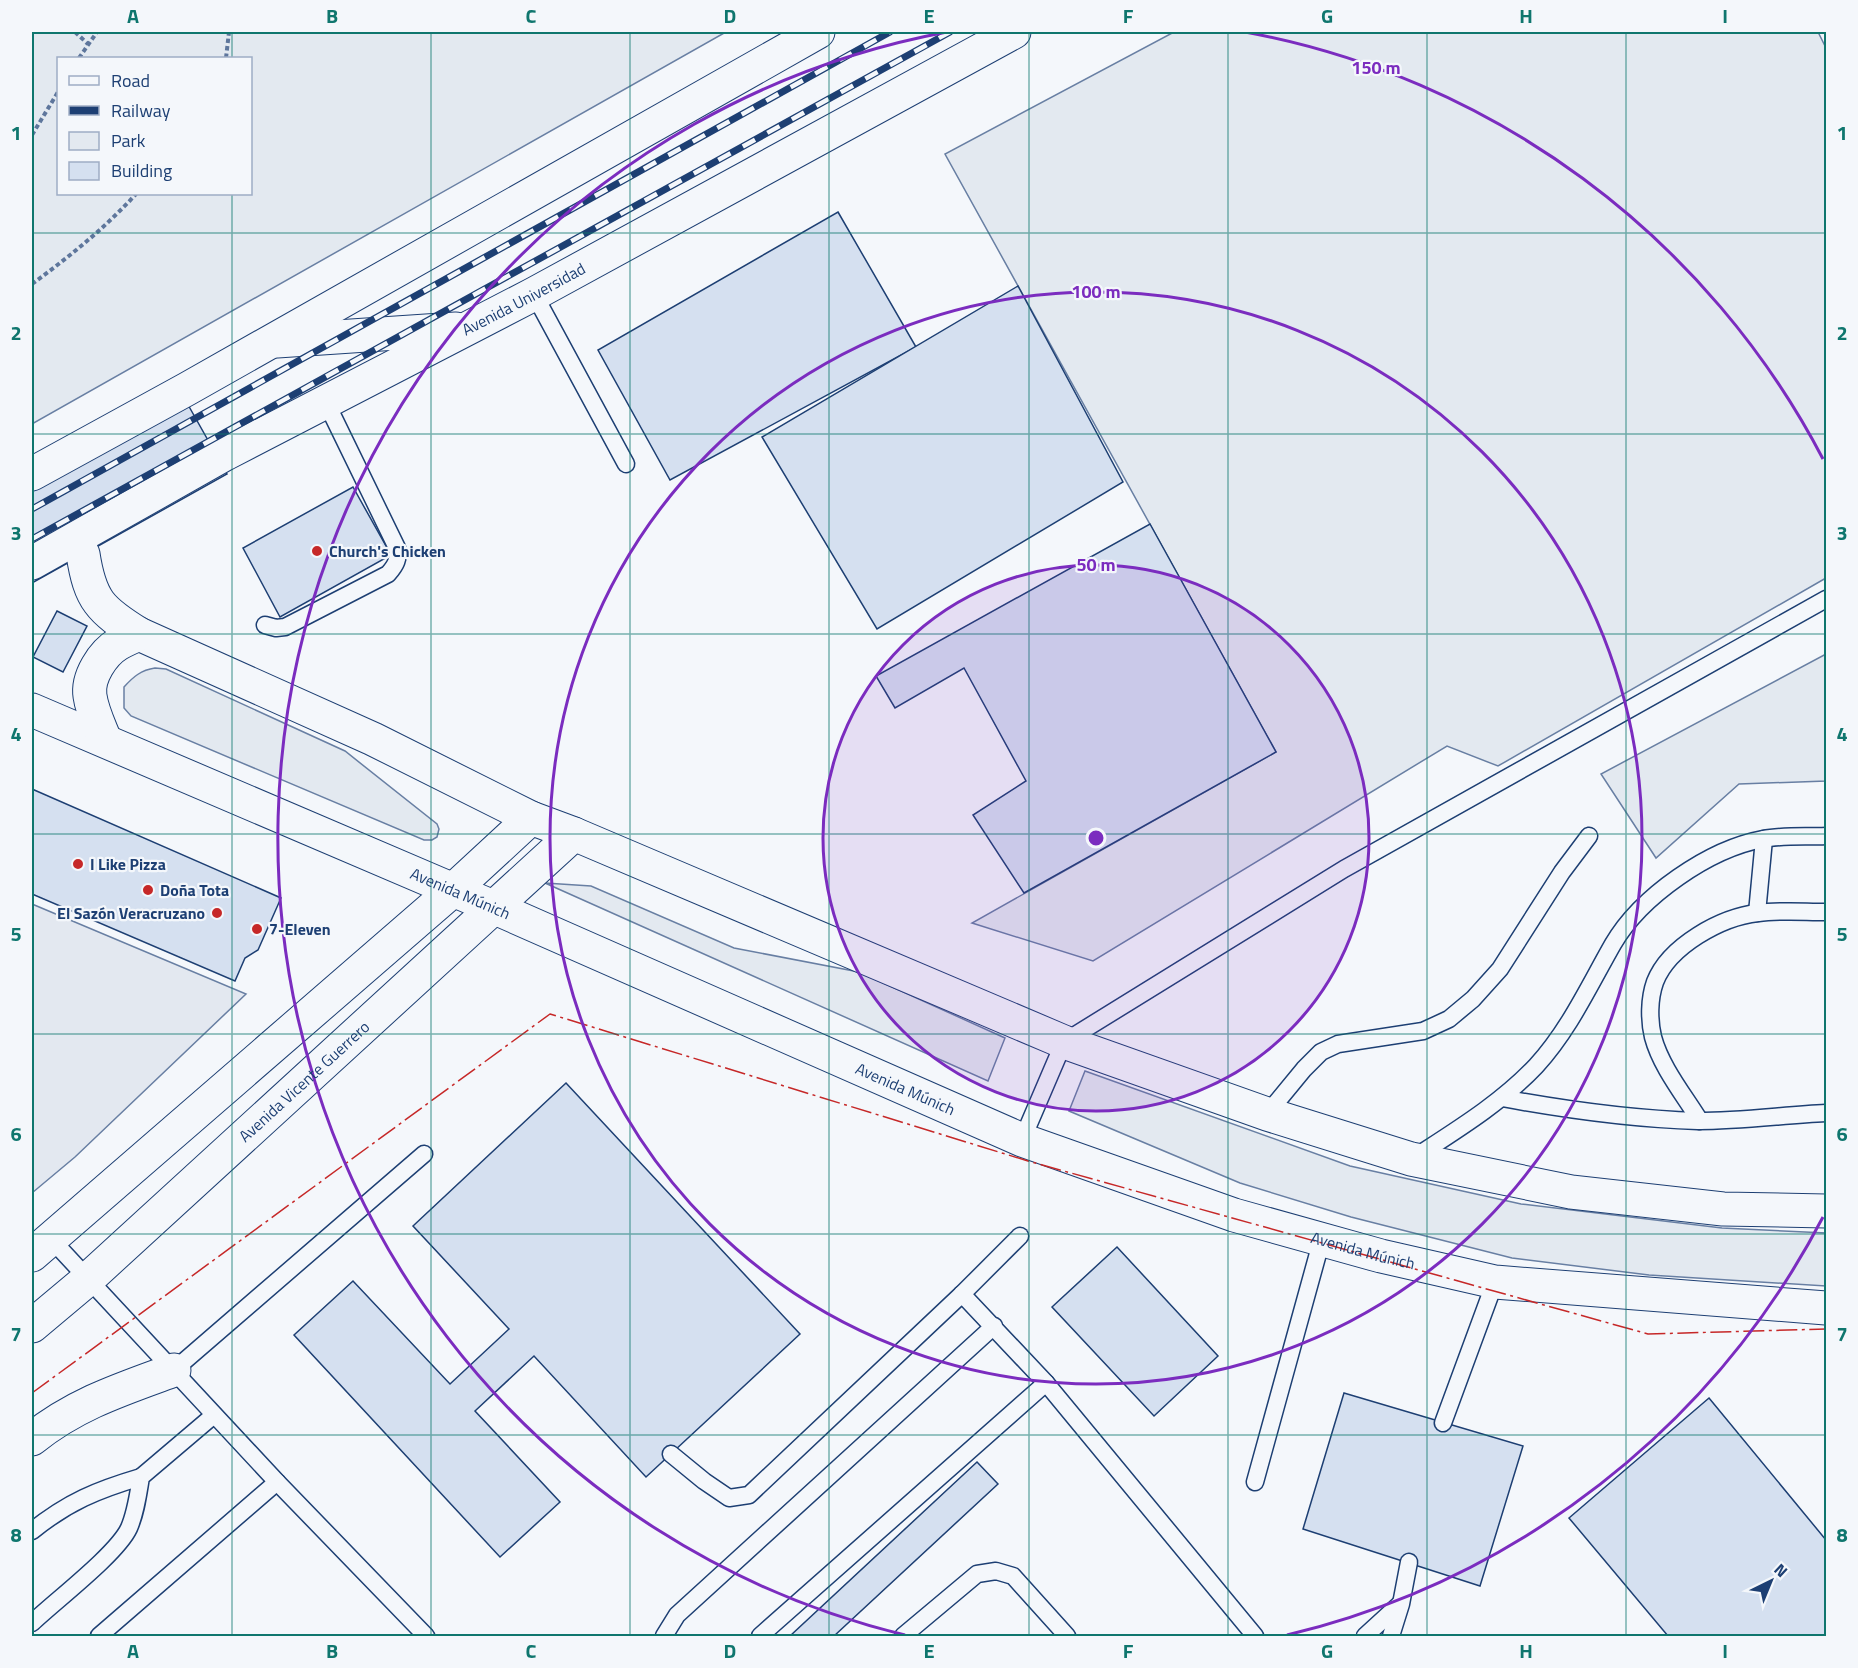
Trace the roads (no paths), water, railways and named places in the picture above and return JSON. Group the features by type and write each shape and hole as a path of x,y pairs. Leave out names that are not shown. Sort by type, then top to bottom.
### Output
{"main road":[{"path":"32,474 818,32"},
{"name":"Avenida Universidad","path":"32,563 225,454 534,294 1014,32"},
{"path":"269,341 467,328"},
{"path":"83,554 87,578 99,604 112,617 139,634 373,739 531,818 1064,1042 1267,1114 1411,1159 1571,1192 1723,1209 1827,1211"},
{"path":"105,740 92,708 89,692 93,675 103,658 116,645 139,634"},
{"name":"Avenida Múnich","path":"32,710 493,907 1022,1140 1234,1215 1381,1256 1495,1282 1827,1308"},
{"path":"41,1247 453,890 531,818"},
{"name":"Avenida Vicente Guerrero","path":"32,1326 88,1279 573,834"},
{"path":"32,1439 44,1429 96,1398 174,1370"}],"lane":[{"path":"534,294 626,464"},
{"path":"265,625 276,628 285,627 388,574 398,557 397,548 326,402"},
{"path":"1022,1140 1064,1042 1344,869 1827,599"},
{"path":"1267,1114 1304,1069 1322,1052 1338,1044 1423,1031 1449,1019 1473,999 1500,969 1562,872 1589,836"},
{"path":"1411,1159 1502,1098 1536,1066 1566,1029 1615,941 1639,910 1670,884 1698,864 1732,848 1764,839 1827,836"},
{"path":"1757,913 1764,839"},
{"path":"1701,1121 1664,1063 1653,1038 1650,1011 1655,983 1666,963 1690,941 1721,922 1757,913 1827,912"},
{"path":"1502,1098 1581,1112 1701,1121 1827,1113"},
{"path":"174,1370 424,1154"},
{"path":"671,1454 729,1498 749,1496 1020,1236"},
{"path":"1255,1482 1322,1239"},
{"path":"41,1247 88,1279 419,1635"},
{"path":"1443,1423 1495,1282"},
{"path":"962,1294 1046,1383 1255,1636"},
{"path":"664,1636 677,1615 994,1326"},
{"path":"760,1636 1046,1383"},
{"path":"32,1531 76,1500 104,1488 141,1478 214,1415"},
{"path":"32,1623 110,1551 128,1530 136,1509 141,1478"},
{"path":"99,1636 277,1482"},
{"path":"1390,1636 1401,1604 1409,1562"},
{"path":"903,1636 976,1574 996,1571 1013,1576 1067,1636"},
{"path":"1365,1636 1401,1604"}],"railway":[{"path":"32,509 890,32"},
{"path":"32,539 950,32"}],"place":[{"name":"Church's Chicken","path":"317,551"},
{"name":"I Like Pizza","path":"78,864"},
{"name":"Doña Tota","path":"148,890"},
{"name":"El Sazón Veracruzano","path":"217,913"},
{"name":"7-Eleven","path":"257,929"}]}
